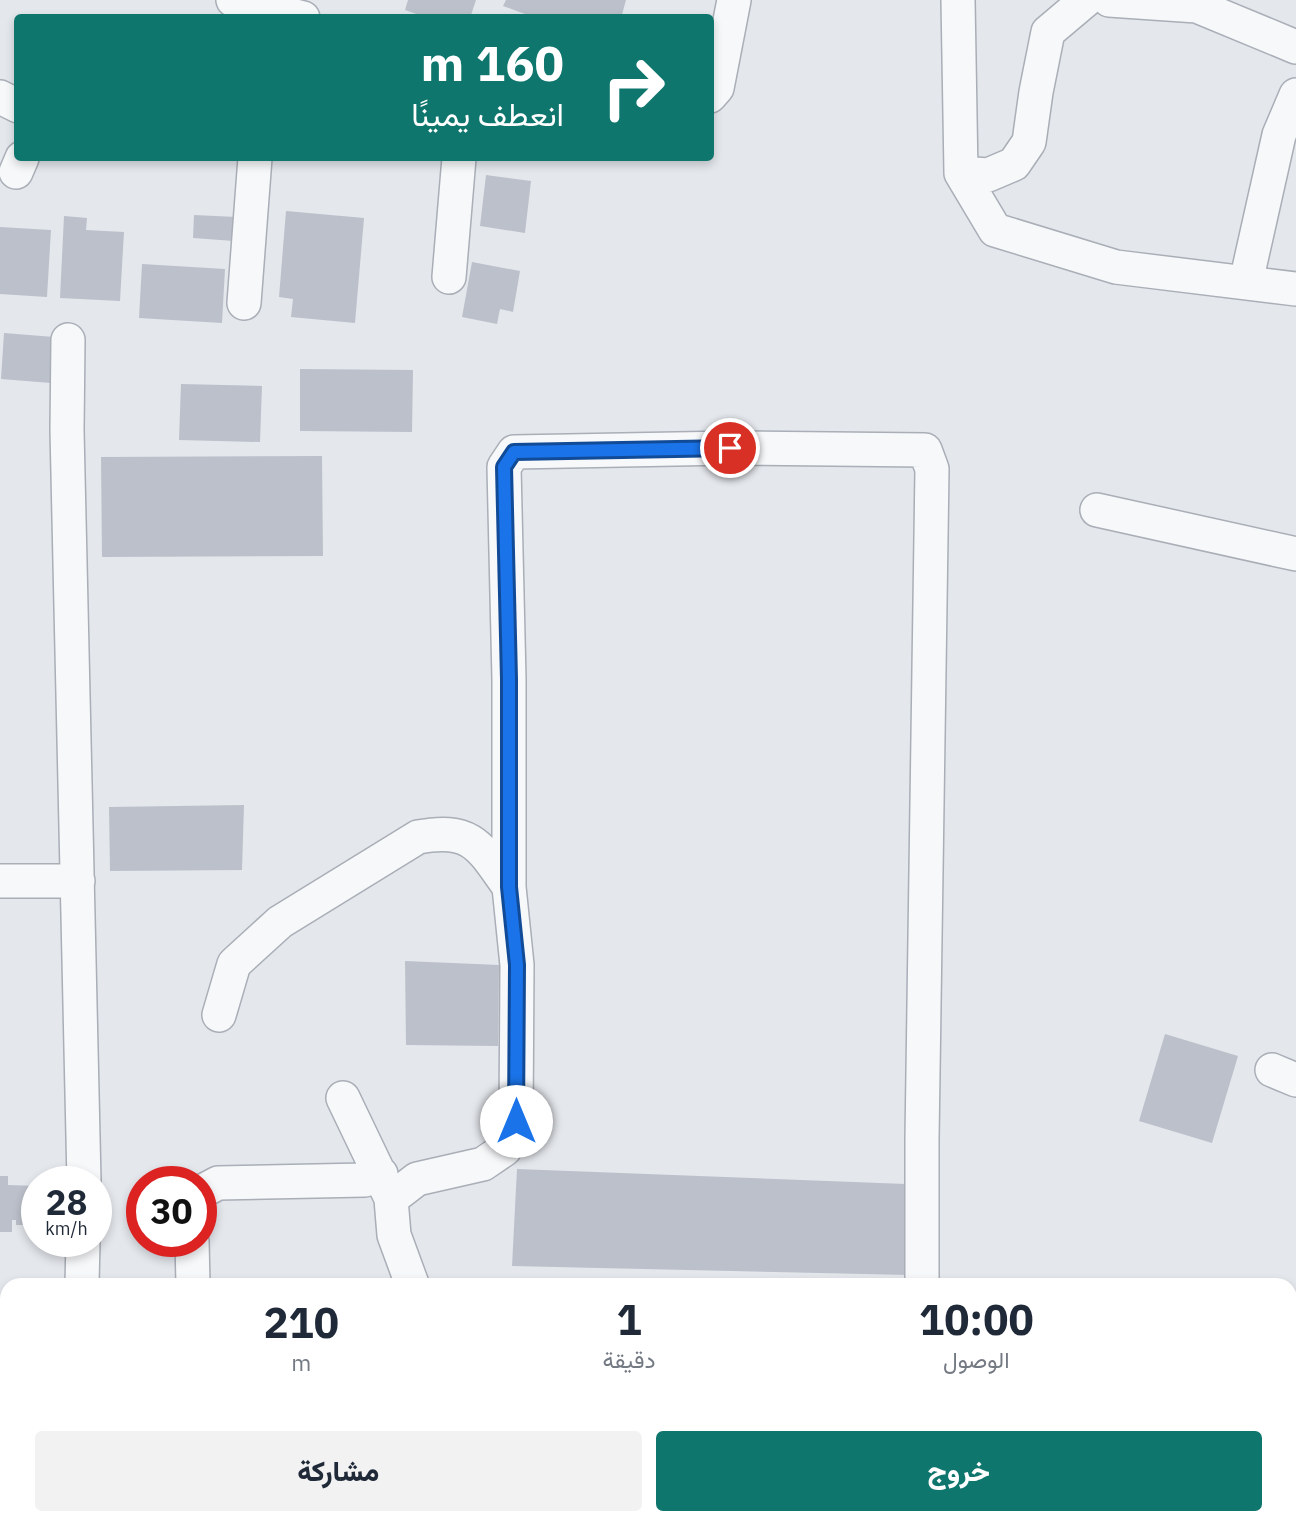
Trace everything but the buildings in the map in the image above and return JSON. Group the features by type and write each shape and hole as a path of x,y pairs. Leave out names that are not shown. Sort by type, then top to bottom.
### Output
{"street":[{"path":"233,0 267,13"},
{"path":"714,91 717,88 734,0"},
{"path":"958,0 961,173 995,230 1116,267 1296,289"},
{"path":"961,173 988,175 1014,164 1030,142 1036,92 1048,32 1086,0"},
{"path":"1110,0 1197,6 1296,47"},
{"path":"1247,282 1279,135 1296,94"},
{"path":"244,303 255,161"},
{"path":"449,277 459,161"},
{"path":"68,340 67,430 84,1166"},
{"path":"217,1184 365,1180 386,1187 483,1164 505,1149 516,1121 517,965 509,887 509,679 504,467 514,452 730,448 925,450 932,469 933,493 923,1015 922,1278"},
{"path":"1097,510 1296,554"},
{"path":"219,1015 234,964 280,922 418,837 441,833 471,840 509,887"},
{"path":"0,881 78,881"},
{"path":"344,1098 386,1187 394,1235 410,1278"},
{"path":"82,1278 83,1257"},
{"path":"192,1257 193,1278"}],"route":[{"path":"516,1121 517,965 509,887 509,679 504,467 514,452 730,448"}]}
